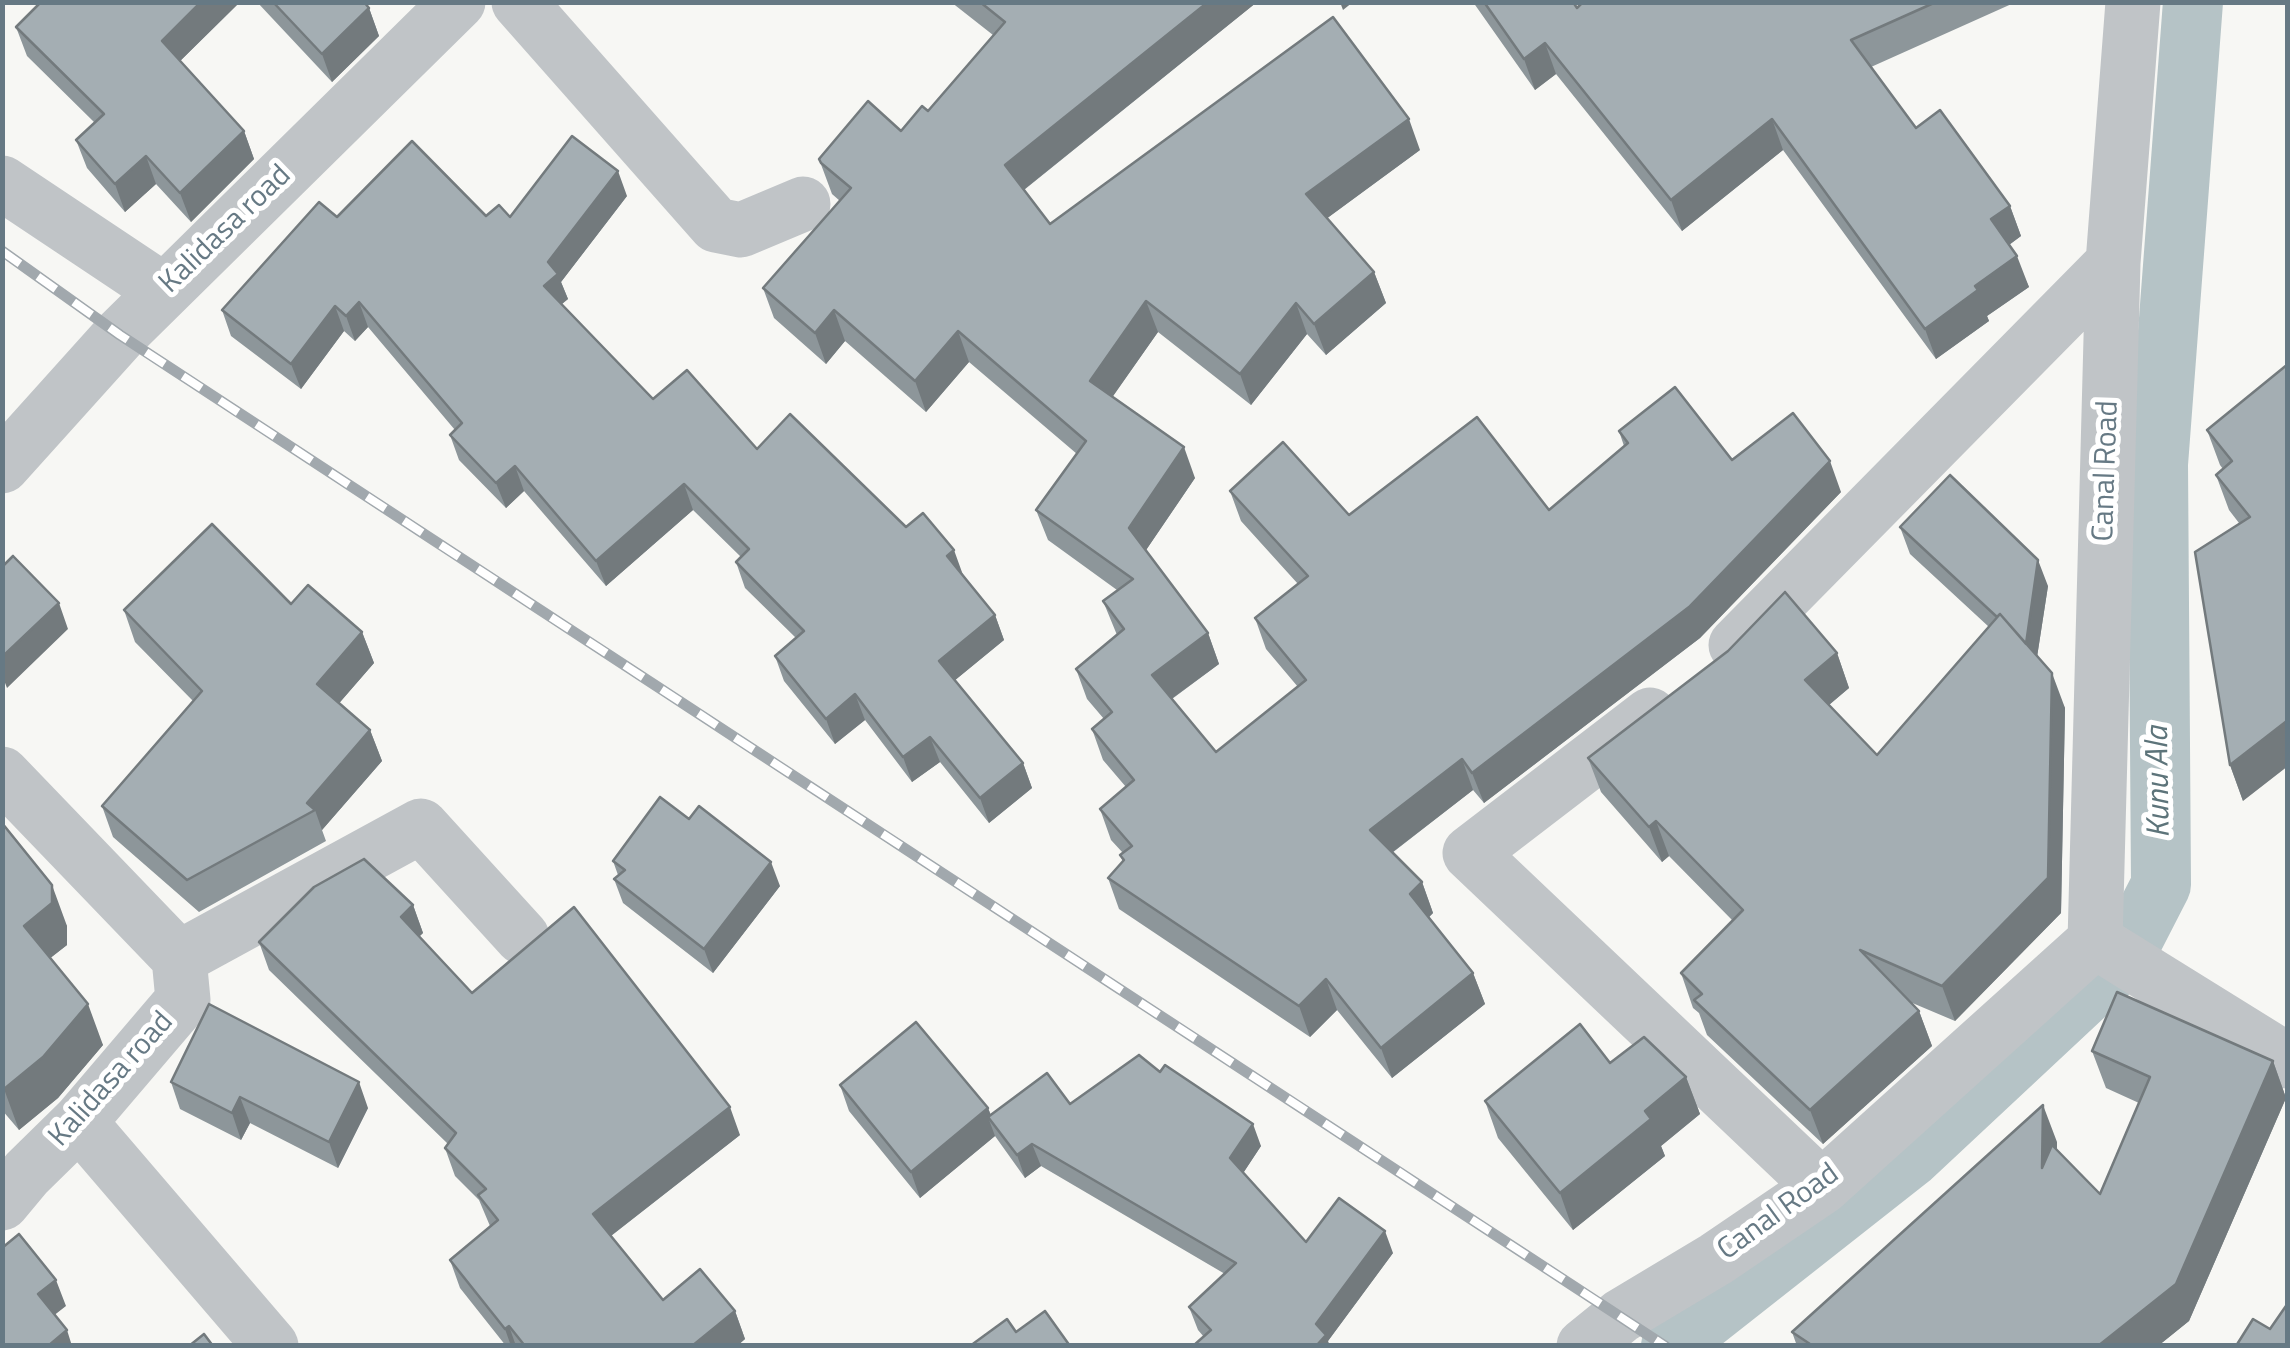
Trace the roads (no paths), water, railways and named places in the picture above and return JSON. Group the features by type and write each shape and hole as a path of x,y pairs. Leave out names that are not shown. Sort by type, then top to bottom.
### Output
{"street":[{"name":"Kalidasa road","path":"2,466 120,335 458,2"},
{"path":"519,2 716,225 741,230 803,204"},
{"name":"Canal Road","path":"1584,1346 1620,1316 1716,1259 1822,1187 2095,941 2113,263 2133,2"},
{"path":"2,183 164,291"},
{"path":"1822,1187 1470,853 1720,661 2113,263"},
{"path":"2,774 179,958 420,826 522,938"},
{"path":"2095,941 2288,1061"},
{"name":"Kalidasa road","path":"2,1203 79,1122 183,1000 179,958"},
{"path":"79,1122 271,1346"}],"waterway":[{"name":"Kunu Ala","path":"1671,1346 1910,1158 2123,959 2161,885 2158,464 2193,2"}],"railway":[{"path":"2,251 120,335 1665,1346"}]}
